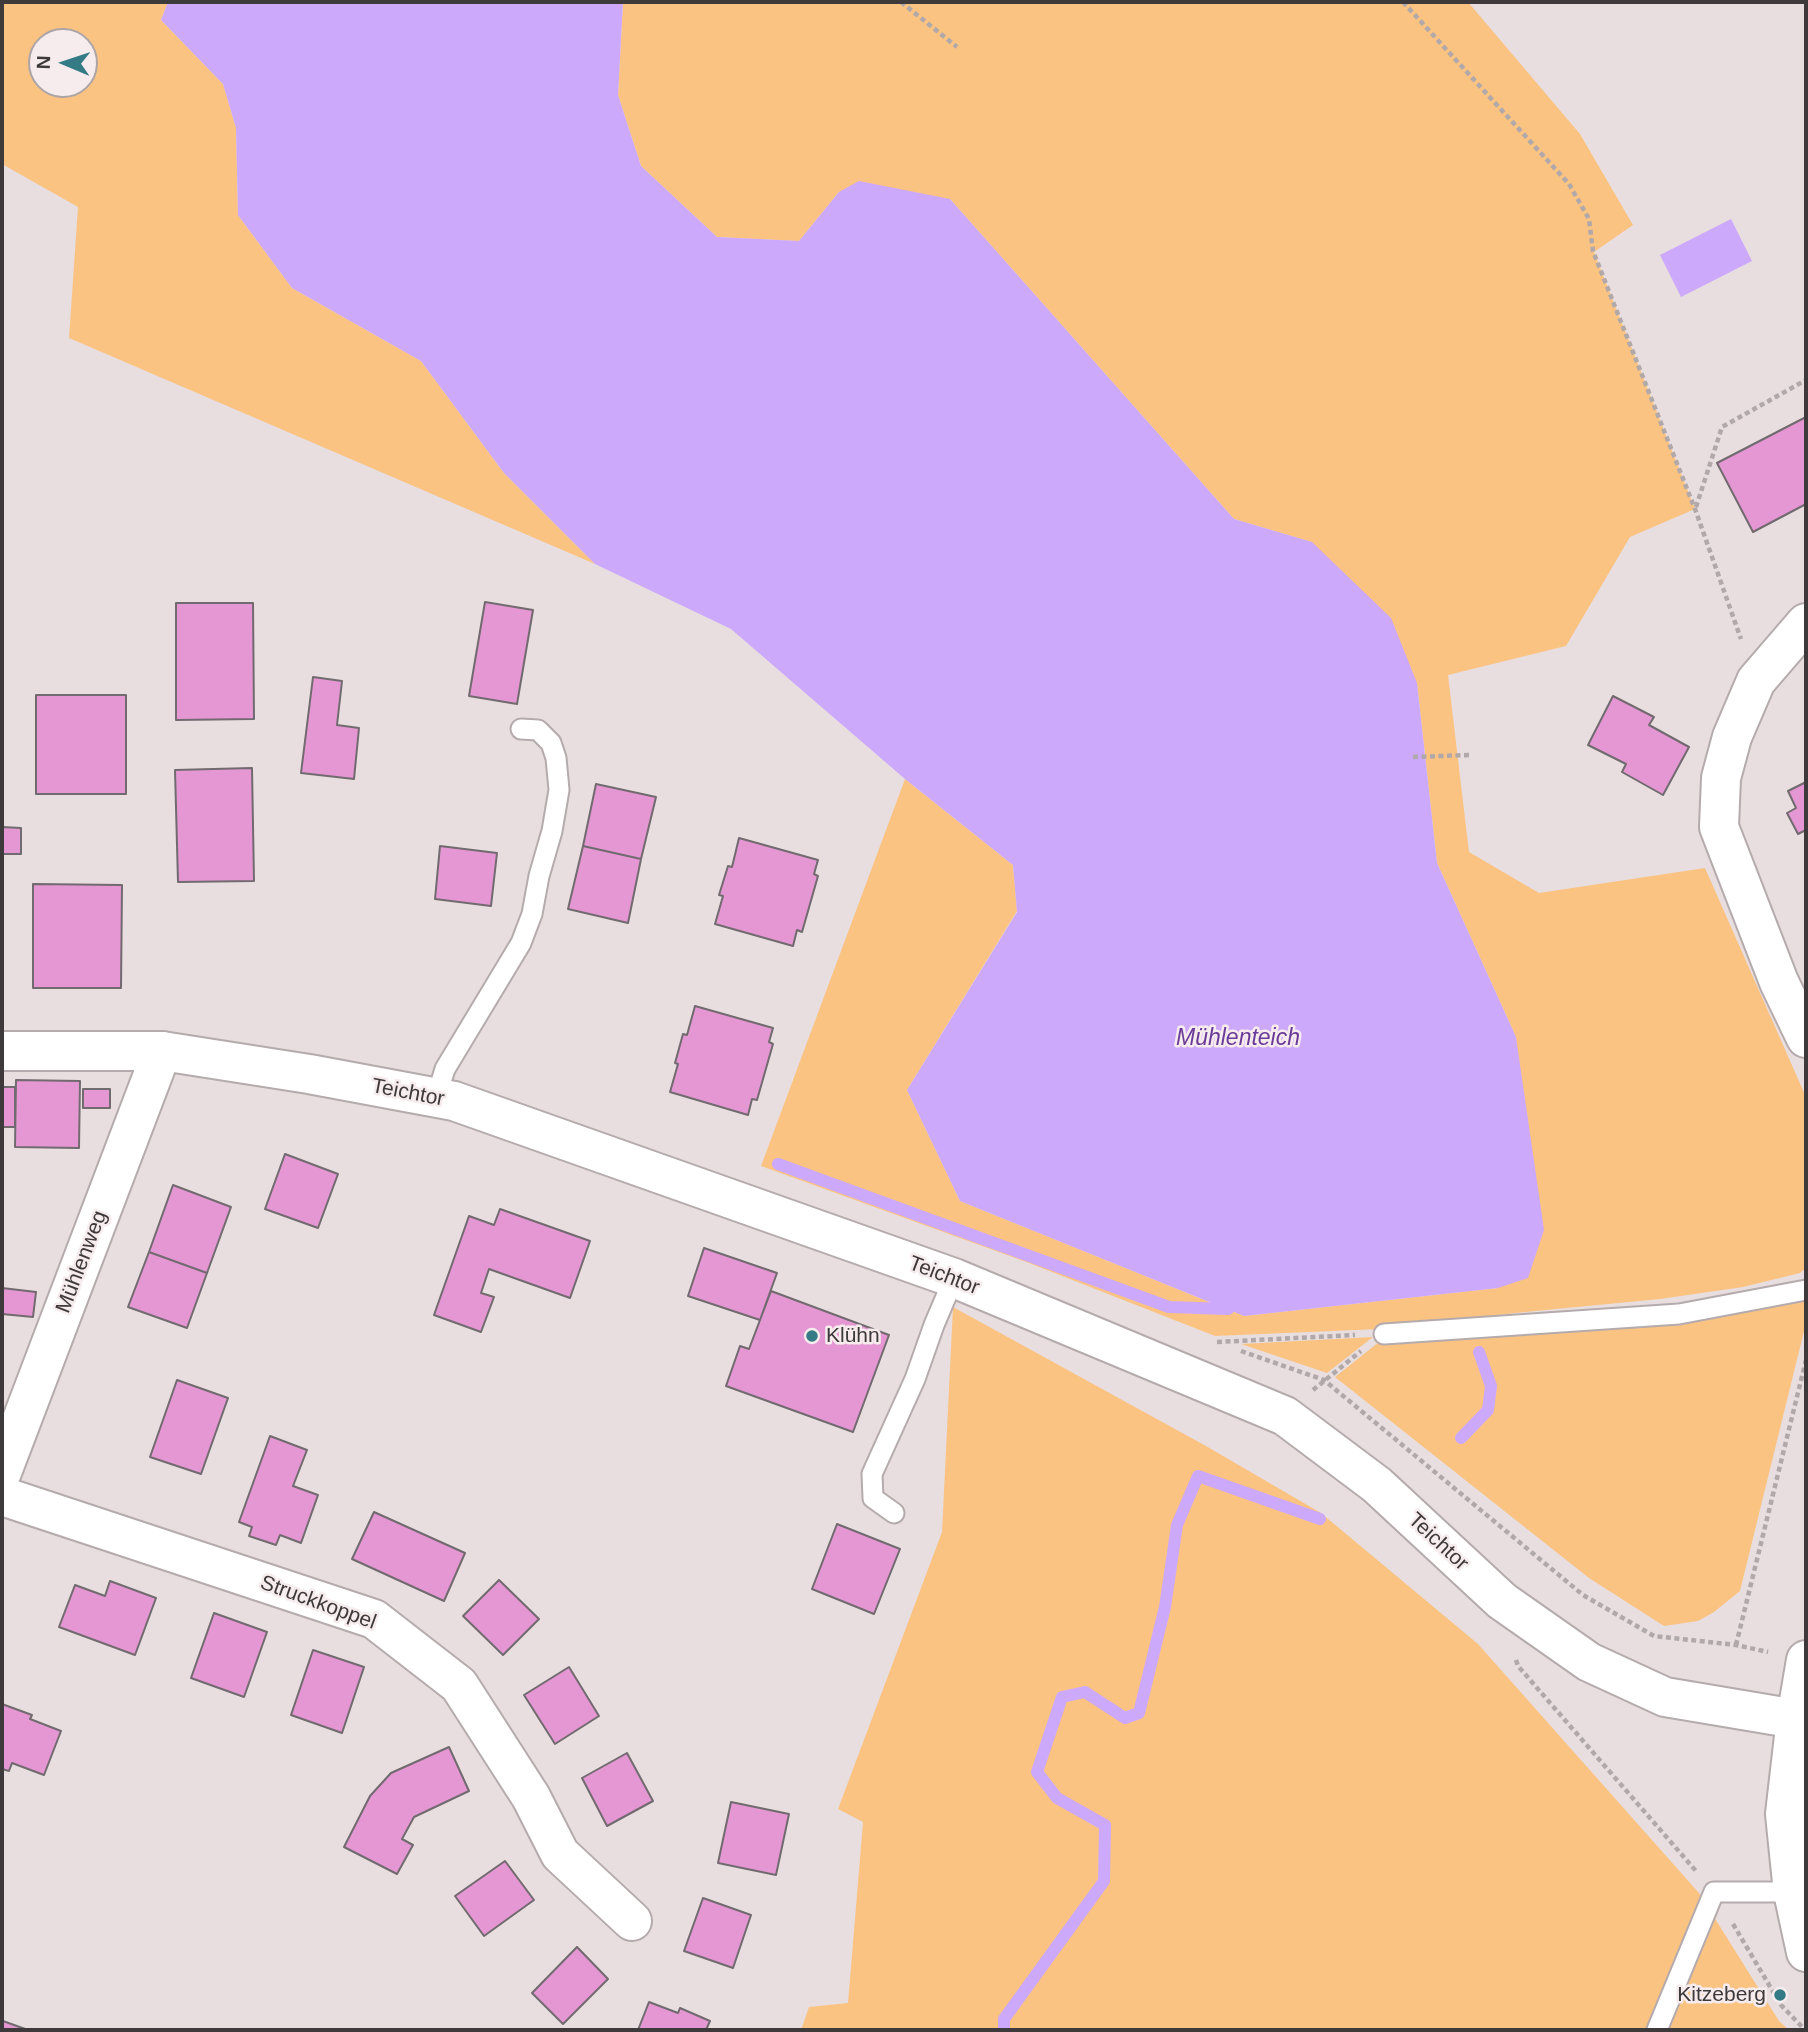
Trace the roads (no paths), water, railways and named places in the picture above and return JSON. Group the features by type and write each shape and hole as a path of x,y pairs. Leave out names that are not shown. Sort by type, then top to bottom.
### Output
{"street":[{"path":"1806,623 1756,681 1732,737 1721,778 1719,827 1779,982 1806,1038"},
{"name":"Teichtor","path":"2,1051 162,1051 309,1074 454,1101 954,1278 1285,1416 1377,1485 1502,1601 1588,1662 1665,1697 1801,1719"},
{"name":"Mühlenweg","path":"2,1472 162,1051"},
{"name":"Struckkoppel","path":"2,1496 374,1619 460,1685 531,1797 560,1854 632,1921"},
{"path":"1806,1660 1801,1719 1785,1814 1793,1892 1806,1952"}],"lane":[{"path":"436,1098 445,1069 521,943 532,914 552,831 559,790 556,758 551,743 538,730 521,729"},
{"path":"894,1513 873,1497 872,1474 915,1379 954,1278"},
{"path":"1384,1334 1678,1314 1806,1290"},
{"path":"1657,2030 1714,1892 1793,1892"}],"water":[{"name":"Mühlenteich","path":"168,2 623,2 618,95 641,166 717,237 799,241 839,192 859,181 950,199 1234,519 1312,542 1391,618 1417,683 1437,863 1516,1037 1544,1230 1528,1278 1498,1288 1244,1316 960,1201 907,1090 1017,912 1013,865 905,779 731,629 595,564 504,473 421,361 292,288 238,215 236,128 223,84 161,20"},
{"path":"1731,219 1752,261 1681,297 1660,255"}],"waterway":[{"path":"778,1164 1169,1307 1228,1309"},
{"path":"1461,1438 1488,1410 1491,1386 1479,1352"},
{"path":"1004,2030 1004,2019 1104,1881 1105,1825 1057,1798 1037,1772 1062,1697 1085,1692 1125,1718 1139,1713 1165,1607 1177,1525 1198,1476 1320,1519"}],"place":[{"name":"Klühn","path":"812,1336"},
{"name":"Kitzeberg","path":"1780,1995"}]}
